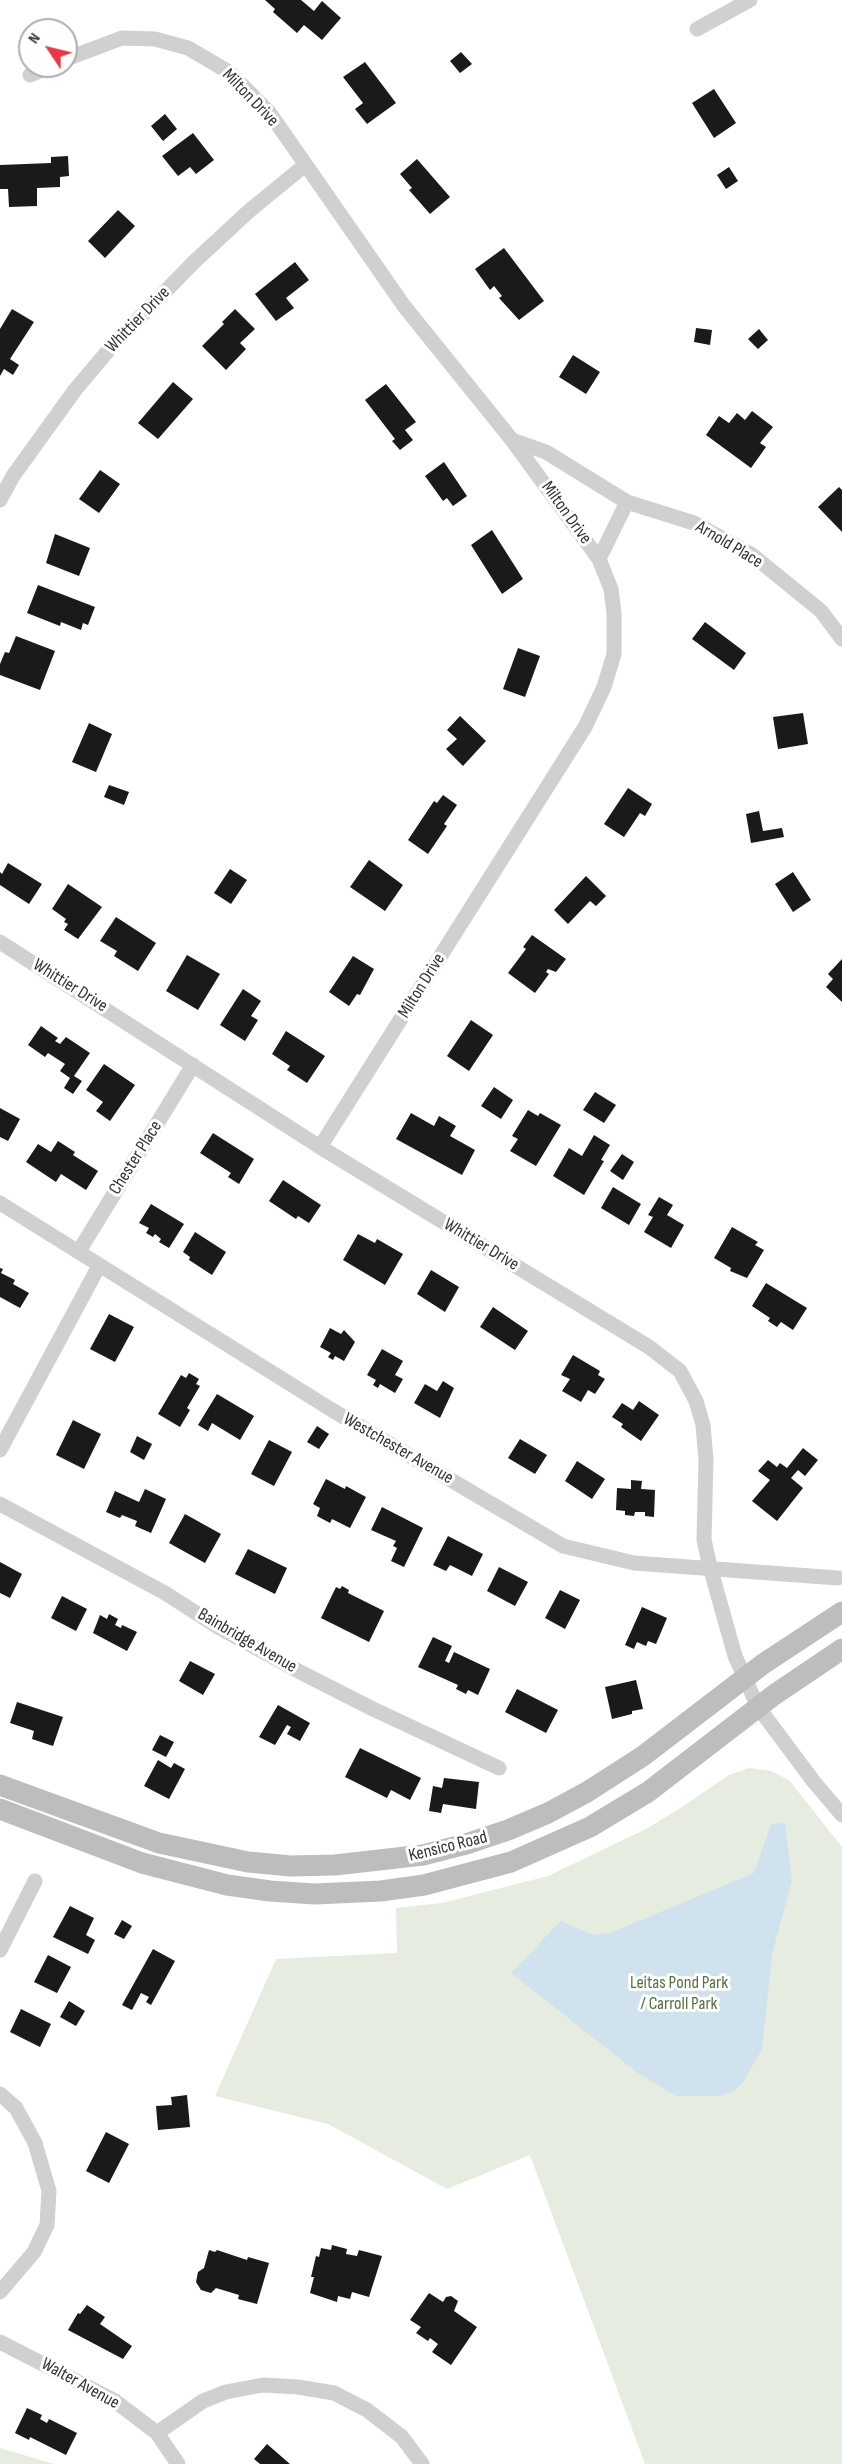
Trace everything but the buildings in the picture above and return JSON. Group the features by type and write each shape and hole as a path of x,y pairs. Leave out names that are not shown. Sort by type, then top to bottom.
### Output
{"street":[{"path":"697,29 750,0"},
{"name":"Milton Drive","path":"78,54 122,38 155,39 188,48 229,72 261,104 404,306 512,440 599,559 611,588 614,613 614,654 604,687 585,727 320,1147"},
{"name":"Whittier Drive","path":"0,500 7,472 112,346 194,262 249,211 304,166"},
{"name":"Arnold Place","path":"512,440 546,452 627,502 694,523 751,554 821,611 842,639"},
{"path":"599,559 627,502"},
{"name":"Whittier Drive","path":"0,942 320,1147 649,1347 680,1371 696,1401 703,1425 706,1460 704,1540 729,1640 751,1692 814,1782 842,1815"},
{"name":"Chester Place","path":"79,1251 193,1065"},
{"name":"Westchester Avenue","path":"0,1203 332,1410 563,1546 634,1563 838,1578"},
{"path":"0,1450 99,1266"},
{"name":"Bainbridge Avenue","path":"0,1504 165,1593 218,1627 290,1667 499,1768"},
{"name":"Kensico Road","path":"0,1809 142,1863 227,1885 315,1894 403,1888 446,1881 488,1869 571,1837 648,1792 751,1692 785,1648 842,1612"},
{"name":"Kensico Road","path":"0,1785 141,1837 226,1859 271,1865 315,1866 402,1859 488,1838 568,1803 642,1756 751,1692 842,1649"},
{"path":"0,1950 35,1881"},
{"path":"0,2094 16,2108 35,2144 49,2191 47,2225 34,2252 0,2292"},
{"name":"Walter Avenue","path":"0,2342 115,2401 157,2433 178,2464"},
{"path":"157,2433 203,2401 226,2392 263,2385 298,2386 334,2393 368,2409 402,2437 422,2464"}],"green space":[{"name":"Leitas Pond Park / Carroll Park","path":"749,1768 771,1771 789,1780 842,1847 842,2464 645,2464 530,2155 447,2189 328,2124 215,2096 276,1959 397,1953 396,1908 442,1903 548,1876 646,1829 729,1775"},
{"path":"0,2448 54,2464 0,2464"}],"water":[{"path":"785,1823 792,1881 772,1954 762,2049 744,2081 734,2091 716,2096 676,2096 638,2073 511,1973 561,1921 593,1935 610,1933 754,1873 771,1824"}]}
